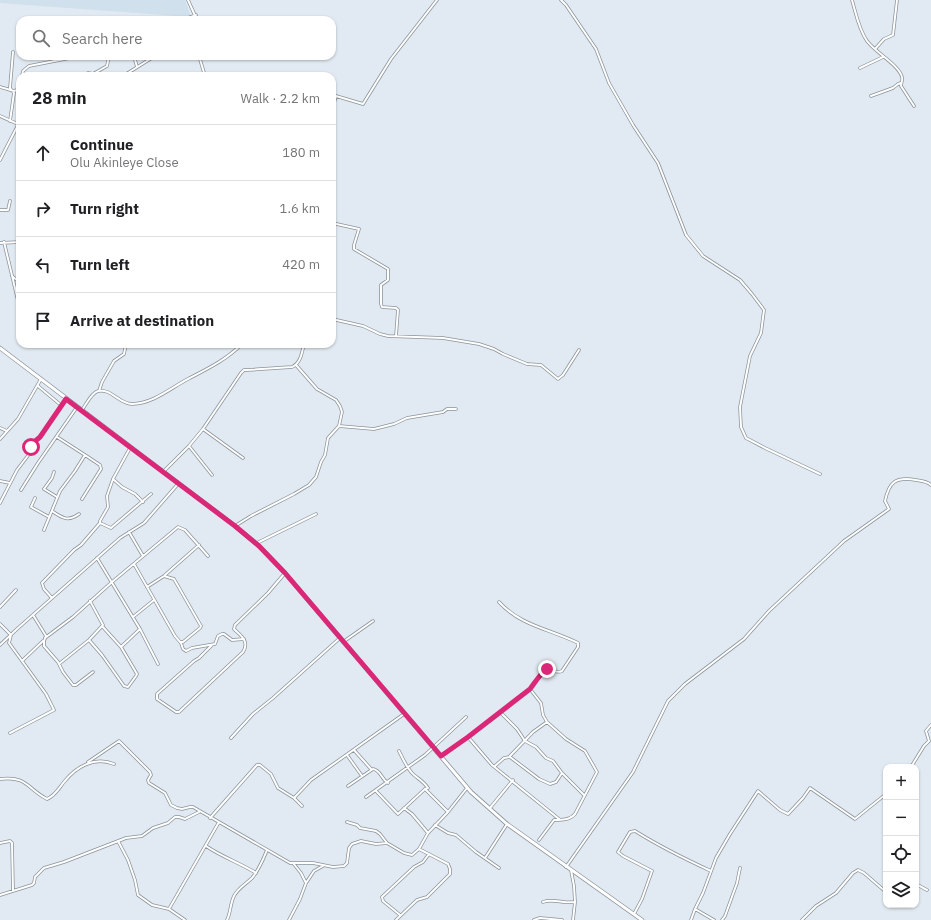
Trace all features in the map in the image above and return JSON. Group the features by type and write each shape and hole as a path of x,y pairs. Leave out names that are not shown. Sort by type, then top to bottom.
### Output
{"main road":[{"path":"0,348 130,448 235,526 256,544 285,573 467,788 507,824 642,920"}],"street":[{"path":"188,0 196,15"},
{"path":"336,96 363,104 390,59 437,0"},
{"path":"561,0 596,49 609,83 633,125 658,163 686,235 703,256 740,280 764,310 761,332 750,356 740,407 741,427 746,438 820,474"},
{"path":"852,0 864,36 875,49 883,57 894,64 900,72 902,77 901,86 914,106"},
{"path":"875,49 884,39 893,35 896,0"},
{"path":"12,52 10,88 14,91"},
{"path":"860,68 883,57"},
{"path":"23,72 29,66 64,60"},
{"path":"96,72 107,66 108,60"},
{"path":"135,60 137,66"},
{"path":"129,72 148,60"},
{"path":"200,60 204,72"},
{"path":"871,96 893,88 901,83"},
{"path":"0,87 14,91"},
{"path":"10,121 14,91"},
{"path":"0,116 16,124"},
{"path":"0,160 16,131"},
{"path":"0,210 8,210 10,201"},
{"path":"336,224 360,229 354,249 388,269 388,280 381,285 381,304 382,307 396,308 398,310 396,336"},
{"path":"4,242 16,295"},
{"path":"0,243 16,242"},
{"path":"12,275 16,278"},
{"path":"336,320 363,326 380,334 443,338 479,344 527,364 541,365 558,379 563,375 579,350"},
{"path":"81,410 94,394 99,391 102,382 114,361 124,354 125,348"},
{"path":"99,391 108,393 128,404 150,401 216,365 238,348"},
{"path":"163,472 189,446 203,429 244,370 292,367 298,362 303,348"},
{"path":"235,526 309,485 316,477 325,455 328,438 339,426 342,412 336,400 317,390 296,365"},
{"path":"0,439 18,419 41,380"},
{"path":"38,386 62,406"},
{"path":"0,503 10,483 30,452 32,444 40,437 66,399"},
{"path":"21,490 77,407"},
{"path":"339,426 374,429 394,424 407,418 443,412 447,409 456,408"},
{"path":"0,428 7,431"},
{"path":"203,429 243,458"},
{"path":"57,437 100,465 101,469 82,499"},
{"path":"189,446 212,475"},
{"path":"52,598 42,586 44,581 74,550 81,545 100,523 108,507 107,496 113,479 130,448"},
{"path":"44,530 60,491 86,455"},
{"path":"54,472 52,478 44,489 57,497"},
{"path":"566,867 633,772 668,701 685,684 744,639 769,611 844,541 889,509 885,501 888,489 896,480 907,478 927,482 931,485"},
{"path":"113,479 122,487 135,494 143,502"},
{"path":"0,481 10,483"},
{"path":"0,645 120,538 144,523 178,484"},
{"path":"100,523 111,528 151,494"},
{"path":"35,498 31,507 49,517"},
{"path":"52,511 63,518 68,519 74,518 79,514"},
{"path":"256,544 316,514"},
{"path":"23,660 46,638 178,527 185,530 208,556"},
{"path":"129,532 143,556"},
{"path":"147,587 164,576 199,545"},
{"path":"97,558 140,629 158,664"},
{"path":"134,564 175,636 185,650 212,645"},
{"path":"170,571 201,627 183,642 180,642"},
{"path":"244,639 232,640 224,634 218,636 215,644 212,645 157,694 157,699 176,712 179,712 243,652 245,647 244,639 242,635 234,629 235,625 268,593 285,573"},
{"path":"164,576 174,579"},
{"path":"0,607 16,590"},
{"path":"132,617 154,600"},
{"path":"89,640 102,655 124,686 128,686 137,674 120,647 102,626 103,623 90,601"},
{"path":"441,756 530,689 545,670 547,669 557,672 562,671 578,647 578,643 554,632 533,626 508,612 499,602"},
{"path":"33,615 46,638"},
{"path":"343,642 373,621"},
{"path":"0,624 11,635"},
{"path":"59,664 89,640 102,626"},
{"path":"120,647 140,629"},
{"path":"10,733 54,710 46,694 23,660 9,643 11,635"},
{"path":"231,738 254,714 340,638"},
{"path":"44,641 43,644 45,648 59,664 74,686 93,672"},
{"path":"530,689 541,703 543,714 547,722 566,739 585,751 596,770 596,774 574,816 552,822 539,840"},
{"path":"500,712 517,729 525,741 536,747 546,758 553,761 562,773 584,795"},
{"path":"294,798 311,780 404,714"},
{"path":"366,797 408,768 466,717"},
{"path":"495,766 504,758 510,757 525,741 547,722"},
{"path":"913,764 924,746 930,741 926,731 931,725"},
{"path":"468,737 495,766 560,820"},
{"path":"0,779 14,778 23,780 35,792 47,799 54,796 72,773 119,741 150,772 151,776 148,780 149,783 165,793 172,805 182,809 190,807 288,862 313,863 333,867 346,865 349,848 355,842 366,841 376,844 388,843"},
{"path":"354,750 371,769 378,771 388,783"},
{"path":"376,791 396,813 400,813 425,789 428,788 423,781 414,775 408,768 399,751"},
{"path":"346,755 362,776"},
{"path":"510,757 546,783 553,784 562,773"},
{"path":"88,762 109,762 114,764"},
{"path":"210,818 257,765 271,774 278,788 294,798 302,806"},
{"path":"348,786 371,769"},
{"path":"489,809 513,780"},
{"path":"347,822 357,825 360,828 376,831 388,843 408,855 412,855 419,849 428,833 448,812 467,788"},
{"path":"692,920 695,909 704,893 716,858 758,791 780,810 788,814 804,798 810,788 855,819 883,796"},
{"path":"425,789 448,812"},
{"path":"404,808 412,814 428,833"},
{"path":"0,895 33,884 35,877 44,868 64,862 118,841 134,836 142,836 153,828 168,823 175,817 179,816 185,819 198,812"},
{"path":"169,909 219,822"},
{"path":"485,858 507,824"},
{"path":"435,825 448,833 456,835 499,868"},
{"path":"634,915 642,899 652,871 618,852 630,832 635,831 664,849 678,854 711,871"},
{"path":"0,842 10,841 12,843 14,891"},
{"path":"118,841 128,860 138,895 152,905 169,909 185,920"},
{"path":"206,846 256,874"},
{"path":"396,920 417,900 427,897 450,874 448,864 419,849"},
{"path":"227,920 234,896 242,886 256,874 267,850"},
{"path":"400,916 383,901 382,897 414,867 423,862 429,854"},
{"path":"293,863 301,873 306,883"},
{"path":"289,920 300,899 306,883 314,871 324,866"},
{"path":"722,920 725,916 737,883 740,868"},
{"path":"571,870 575,902 573,920"},
{"path":"802,920 816,906 836,893 858,870 864,873 883,889"},
{"path":"919,886 927,890"},
{"path":"543,902 549,900 569,903 575,902"},
{"path":"695,909 714,920"},
{"path":"534,920 540,918 562,920"}],"shaded area":[{"path":"0,0 185,0 191,16 177,16 0,3"}],"route":[{"path":"31,447 32,444 40,437 66,399 235,526 259,546 285,573 441,756 530,689 538,680 543,671 547,669"}]}
